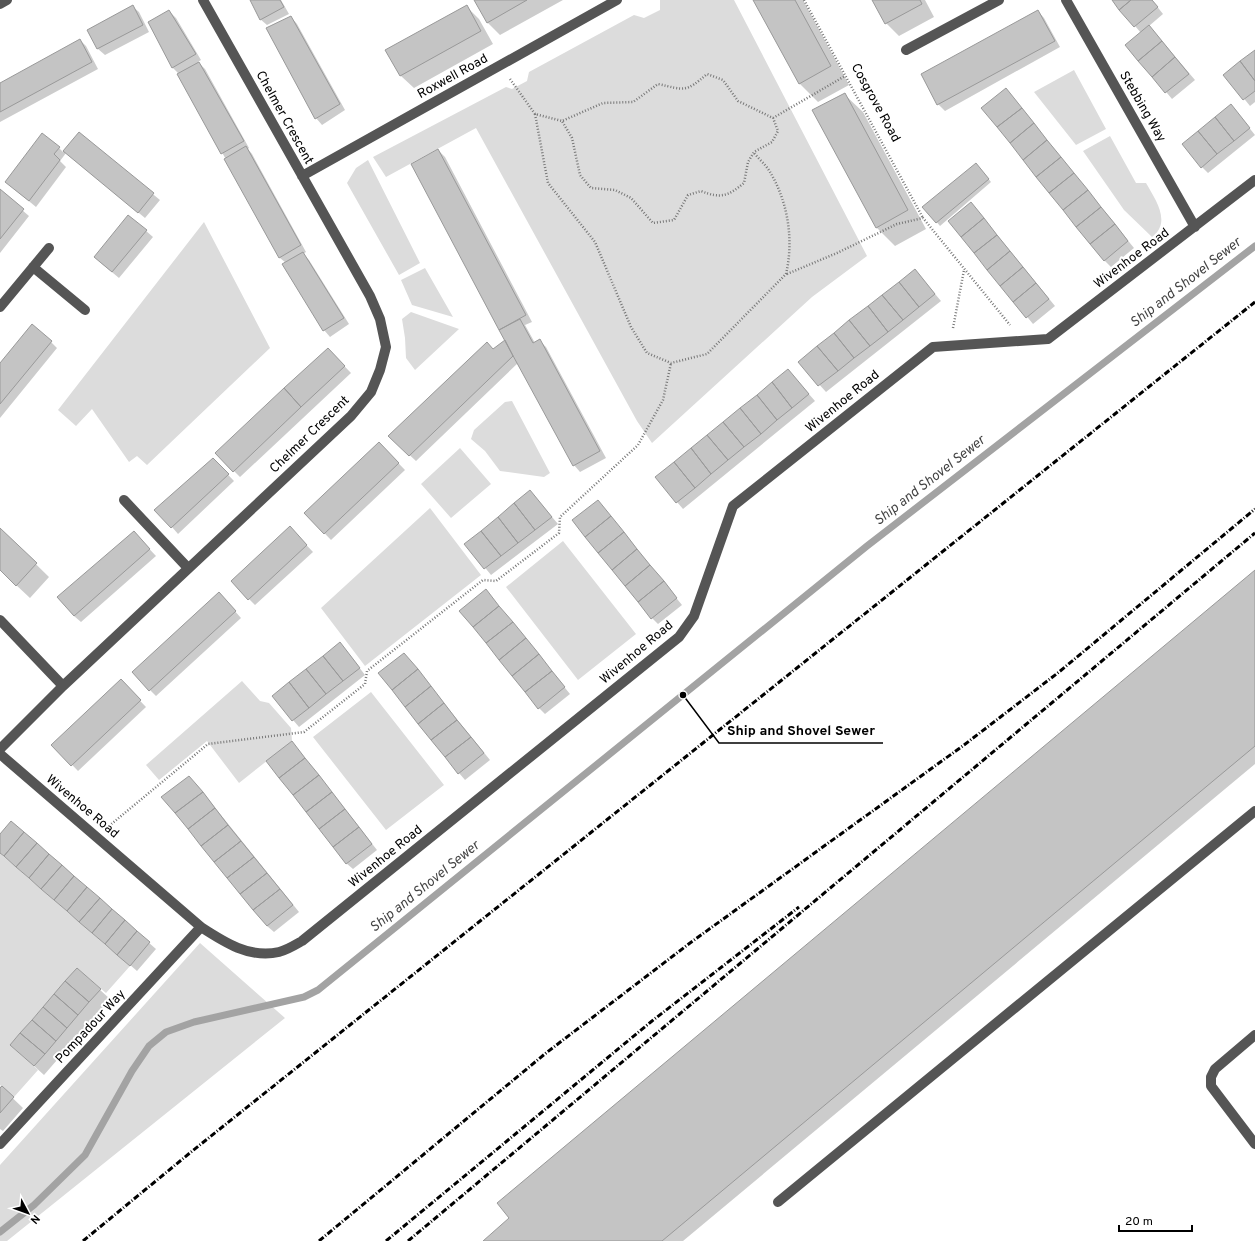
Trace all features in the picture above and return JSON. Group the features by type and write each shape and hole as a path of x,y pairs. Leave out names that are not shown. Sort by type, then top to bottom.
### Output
{"street":[{"path":"0,4 7,0"},
{"name":"Chelmer Crescent","path":"0,750 63,686 351,416 371,392 380,370 386,347 380,318 370,296 203,0"},
{"name":"Roxwell Road","path":"302,176 617,0"},
{"path":"906,50 999,0"},
{"name":"Stebbing Way","path":"1066,0 1195,227"},
{"name":"Wivenhoe Road","path":"0,754 201,927 231,946 256,953 280,952 302,941 679,637 694,616 733,506 933,347 1048,339 1255,180"},
{"path":"0,307 49,248"},
{"path":"33,267 85,310"},
{"path":"124,500 188,568"},
{"path":"0,620 63,686"},
{"path":"778,1202 1255,811"},
{"name":"Pompadour Way","path":"0,1144 201,927"},
{"path":"1255,1034 1215,1069 1211,1076 1211,1086 1255,1144"}],"path":[{"name":"Cosgrove Road","path":"804,0 923,218 1023,341"},
{"path":"501,65 535,114 548,183 595,242 632,327 647,353 671,363 707,354 786,274 837,253 897,224 923,218"},
{"path":"535,114 562,121 604,103 633,102 658,84 684,90 694,85 707,74 723,80 738,101 773,118 778,131 772,142 754,152 748,162 744,183 729,194 713,196 701,191 688,196 674,220 653,222 631,198 615,190 591,188 580,175 572,138 562,121"},
{"path":"773,118 845,76"},
{"path":"754,152 770,171 788,214 789,262 786,274"},
{"path":"949,346 964,269"},
{"path":"97,836 208,744 304,732 365,684 367,671 373,666 483,580 496,581 559,532 560,517 638,445 663,400 671,363"}],"shaded area":[{"path":"660,0 734,0 867,256 812,297 652,443 637,421 476,128 386,177 373,157 506,87 512,89 527,81 529,72 634,15 644,18 660,10"},
{"path":"1074,70 1106,129 1076,145 1034,92"},
{"path":"1110,136 1136,183 1146,183 1160,210 1161,224 1158,231 1152,237 1124,210 1083,151"},
{"path":"368,160 420,263 399,275 347,183 356,168"},
{"path":"204,222 270,348 147,465 137,456 129,462 92,409 76,426 58,410"},
{"path":"425,268 453,317 412,305 401,280"},
{"path":"411,312 459,329 415,370 406,358 402,319"},
{"path":"512,401 550,473 544,477 500,471 485,451 471,439 474,430 505,402"},
{"path":"460,448 491,484 451,518 421,484"},
{"path":"430,508 481,575 365,666 321,608"},
{"path":"563,541 636,634 578,680 506,587"},
{"path":"242,681 260,701 269,703 291,728 292,741 239,783 207,741 159,780 146,765"},
{"path":"371,692 444,785 386,830 313,737"},
{"path":"0,853 130,966 106,993 77,968 10,1045 38,1070 14,1097 0,1085"},
{"path":"200,943 285,1018 7,1241 0,1241 0,1165"}],"building":[{"path":"250,0 280,0 284,7 260,20"},
{"path":"474,0 527,0 487,23"},
{"path":"753,0 795,0 831,66 799,84"},
{"path":"872,0 920,0 922,4 885,24"},
{"path":"1112,0 1131,0 1119,10"},
{"path":"1131,0 1152,0 1158,7 1134,27 1119,10"},
{"path":"133,5 143,25 97,49 87,30"},
{"path":"467,5 481,31 400,76 385,50"},
{"path":"169,10 196,54 172,68 148,22"},
{"path":"1038,10 1055,41 937,105 921,74"},
{"path":"291,16 340,104 315,119 266,28"},
{"path":"1149,25 1162,41 1138,61 1125,45"},
{"path":"80,39 92,62 0,112 0,83"},
{"path":"1162,41 1175,57 1152,77 1138,61"},
{"path":"1255,50 1255,81 1240,61"},
{"path":"1175,57 1189,74 1165,93 1152,77"},
{"path":"1240,61 1255,81 1255,91 1243,100 1223,75"},
{"path":"199,62 244,141 221,154 177,74"},
{"path":"1006,88 1022,108 997,127 981,108"},
{"path":"845,93 908,210 876,228 812,110"},
{"path":"1231,104 1250,128 1234,141 1215,117"},
{"path":"1022,108 1034,123 1010,143 997,127"},
{"path":"1215,117 1234,141 1217,154 1198,131"},
{"path":"1034,123 1047,140 1023,160 1010,143"},
{"path":"1198,131 1217,154 1201,168 1182,144"},
{"path":"79,132 154,193 138,213 63,151"},
{"path":"42,133 60,147 54,154 60,160 29,201 5,182"},
{"path":"1047,140 1061,157 1036,177 1023,160"},
{"path":"246,146 301,245 279,258 224,159"},
{"path":"438,149 526,315 499,330 411,164"},
{"path":"1061,157 1074,173 1049,193 1036,177"},
{"path":"976,163 989,179 936,223 922,207"},
{"path":"1074,173 1088,190 1063,210 1049,193"},
{"path":"0,189 24,209 0,239"},
{"path":"1088,190 1101,207 1076,227 1063,210"},
{"path":"971,202 984,218 961,237 948,221"},
{"path":"1101,207 1115,224 1090,244 1076,227"},
{"path":"128,215 147,230 112,272 94,257"},
{"path":"984,218 997,235 974,253 961,237"},
{"path":"1115,224 1128,241 1104,261 1090,244"},
{"path":"997,235 1010,251 987,270 974,253"},
{"path":"1010,251 1023,267 1000,286 987,270"},
{"path":"303,252 344,318 323,331 282,264"},
{"path":"1023,267 1036,283 1013,302 1000,286"},
{"path":"915,269 935,294 919,307 899,282"},
{"path":"899,282 919,307 903,320 882,295"},
{"path":"1036,283 1049,299 1026,318 1013,302"},
{"path":"882,295 903,320 888,332 868,306"},
{"path":"868,306 888,332 870,346 849,320"},
{"path":"520,319 533,343 540,339 600,451 573,466 499,330"},
{"path":"849,320 870,346 854,358 834,333"},
{"path":"32,324 52,341 0,404 0,363"},
{"path":"834,333 854,358 838,371 817,346"},
{"path":"505,340 513,356 409,456 388,436 487,342 493,349"},
{"path":"817,346 838,371 818,386 798,362"},
{"path":"328,348 345,366 301,407 284,388"},
{"path":"788,369 809,394 792,408 772,382"},
{"path":"772,382 792,408 777,420 757,395"},
{"path":"284,388 301,407 233,472 215,453"},
{"path":"757,395 777,420 761,434 740,408"},
{"path":"740,408 761,434 744,447 723,422"},
{"path":"723,422 744,447 728,460 707,435"},
{"path":"707,435 728,460 711,474 691,448"},
{"path":"379,442 399,463 324,534 304,513"},
{"path":"691,448 711,474 695,488 674,462"},
{"path":"213,458 229,474 171,528 154,510"},
{"path":"674,462 695,488 676,503 655,477"},
{"path":"530,490 552,517 535,530 514,503"},
{"path":"598,500 611,516 585,537 572,520"},
{"path":"514,503 535,530 518,543 498,517"},
{"path":"611,516 624,532 598,553 585,537"},
{"path":"498,517 518,543 501,556 481,531"},
{"path":"290,526 307,545 248,600 231,581"},
{"path":"0,528 37,563 16,586 0,570"},
{"path":"134,531 150,549 74,616 57,597"},
{"path":"481,531 501,556 484,569 464,544"},
{"path":"624,532 637,549 612,570 598,553"},
{"path":"637,549 650,565 625,586 612,570"},
{"path":"650,565 664,581 638,602 625,586"},
{"path":"1255,570 1255,746 662,1241 483,1241 509,1218 497,1203"},
{"path":"664,581 677,598 651,619 638,602"},
{"path":"486,589 499,606 473,627 459,611"},
{"path":"219,592 236,611 149,691 132,672"},
{"path":"499,606 513,622 486,643 473,627"},
{"path":"513,622 526,638 499,660 486,643"},
{"path":"526,638 539,654 512,676 499,660"},
{"path":"340,642 360,668 343,681 323,656"},
{"path":"404,653 418,669 392,690 378,673"},
{"path":"539,654 552,671 525,692 512,676"},
{"path":"323,656 343,681 326,694 306,669"},
{"path":"306,669 326,694 309,708 289,682"},
{"path":"418,669 431,686 405,707 392,690"},
{"path":"552,671 565,687 538,709 525,692"},
{"path":"121,679 141,700 71,766 51,745"},
{"path":"289,682 309,708 292,721 272,696"},
{"path":"431,686 444,703 418,724 405,707"},
{"path":"444,703 457,720 431,740 418,724"},
{"path":"457,720 471,737 445,757 431,740"},
{"path":"471,737 484,753 458,774 445,757"},
{"path":"292,741 305,758 279,778 266,761"},
{"path":"305,758 319,775 293,795 279,778"},
{"path":"319,775 332,792 306,812 293,795"},
{"path":"189,776 203,792 175,813 161,797"},
{"path":"203,792 215,808 188,829 175,813"},
{"path":"332,792 345,809 319,829 306,812"},
{"path":"215,808 228,825 201,846 188,829"},
{"path":"345,809 359,827 333,847 319,829"},
{"path":"11,821 24,832 4,856 0,853 0,834"},
{"path":"228,825 241,841 214,862 201,846"},
{"path":"359,827 372,844 346,864 333,847"},
{"path":"24,832 37,843 16,867 4,856"},
{"path":"241,841 254,857 227,878 214,862"},
{"path":"37,843 49,854 29,878 16,867"},
{"path":"49,854 62,865 41,889 29,878"},
{"path":"254,857 267,873 240,894 227,878"},
{"path":"62,865 74,876 54,900 41,889"},
{"path":"267,873 280,889 253,910 240,894"},
{"path":"74,876 87,887 67,911 54,900"},
{"path":"87,887 100,898 79,922 67,911"},
{"path":"280,889 293,905 267,926 253,910"},
{"path":"100,898 112,909 92,933 79,922"},
{"path":"112,909 125,920 105,944 92,933"},
{"path":"125,920 137,931 117,955 105,944"},
{"path":"137,931 150,942 130,966 117,955"},
{"path":"77,968 101,989 89,1002 65,981"},
{"path":"65,981 89,1002 78,1015 54,994"},
{"path":"54,994 78,1015 67,1028 43,1007"},
{"path":"43,1007 67,1028 56,1041 32,1020"},
{"path":"32,1020 56,1041 45,1054 20,1033"},
{"path":"20,1033 45,1054 34,1066 10,1045"},
{"path":"2,1086 14,1097 0,1113 0,1088"}],"waterway":[{"name":"Ship and Shovel Sewer","path":"0,1232 34,1205 85,1155 132,1071 149,1046 166,1032 194,1022 304,997 318,990 867,546 1255,246"}],"railway":[{"path":"83,1241 191,1152 1255,302"},
{"path":"319,1241 546,1053 690,943 964,745 1059,672 1255,509"},
{"path":"408,1241 1255,533"},
{"path":"386,1241 652,1021 799,907"}],"place":[{"name":"Ship and Shovel Sewer","path":"683,695"}]}
